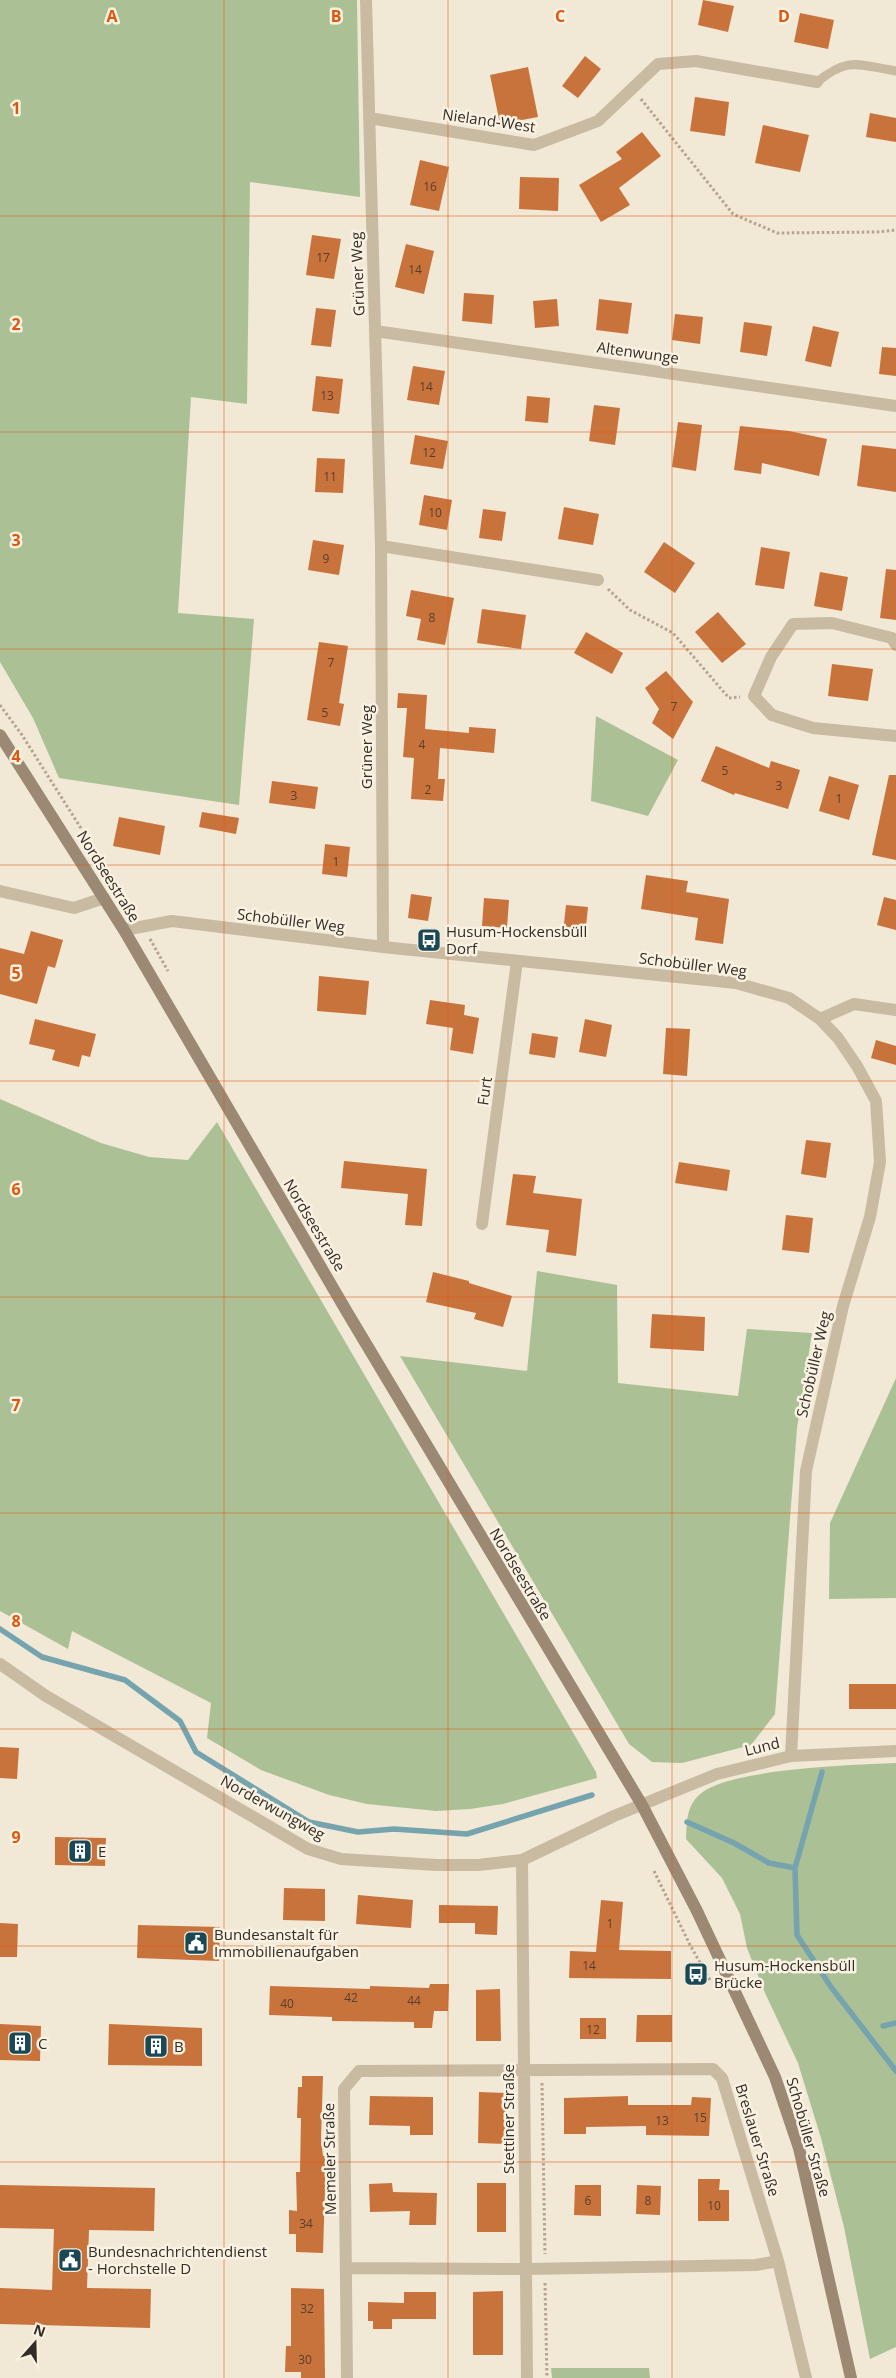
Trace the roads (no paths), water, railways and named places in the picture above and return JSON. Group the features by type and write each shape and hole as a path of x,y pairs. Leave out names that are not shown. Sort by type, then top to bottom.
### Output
{"main road":[{"name":"Nordseestraße","path":"0,735 124,930 208,1077 598,1735"},
{"name":"Schobüller Straße","path":"598,1735 642,1805 697,1911 774,2077 798,2148 851,2378"}],"street":[{"name":"Grüner Weg","path":"366,0 381,546 383,947"},
{"name":"Nieland-West","path":"368,118 534,145 598,121 658,64 696,61 817,82"},
{"name":"Altenwunge","path":"375,331 896,406"},
{"path":"381,546 598,580"},
{"path":"896,645 892,638 832,623 793,624 771,658 754,696 772,715 813,728 896,736"},
{"path":"0,891 74,908 104,898"},
{"name":"Schobüller Weg","path":"124,930 172,921 383,947 736,983 789,998 820,1019 838,1038 857,1066 876,1101 880,1162 870,1217 843,1306 806,1472 791,1756"},
{"name":"Furt","path":"482,1224 517,961"},
{"path":"820,1019 854,1004 896,1010"},
{"name":"Norderwungweg","path":"0,1664 46,1696 308,1849 341,1859 436,1865 478,1865 522,1860 642,1805"},
{"name":"Lund","path":"642,1805 717,1774 791,1756 896,1751"},
{"name":"Stettiner Straße","path":"522,1860 525,2069 524,2268 527,2378"},
{"name":"Breslauer Straße","path":"525,2069 713,2069 722,2078 778,2261 806,2378"},
{"name":"Memeler Straße","path":"347,2378 344,2089 359,2071 525,2069"},
{"path":"347,2268 756,2265 778,2261"}],"lane":[{"path":"817,82 834,68 849,63 896,70"}],"waterway":[{"path":"0,1629 42,1657 125,1680 180,1721 196,1752 309,1822 358,1832 394,1829 467,1834 592,1795"},
{"path":"822,1772 795,1868 797,1935 831,1987 896,2071"},
{"path":"687,1822 734,1843 769,1863 795,1868"},
{"path":"883,2026 896,2023"}],"place":[{"name":"Husum-Hockensbüll Dorf","path":"429,940"},
{"name":"E","path":"80,1851"},
{"name":"Bundesanstalt für Immobilienaufgaben","path":"196,1943"},
{"name":"Husum-Hockensbüll Brücke","path":"696,1974"},
{"name":"C","path":"20,2043"},
{"name":"B","path":"156,2046"},
{"name":"Bundesnachrichtendienst - Horchstelle D","path":"70,2260"}]}
